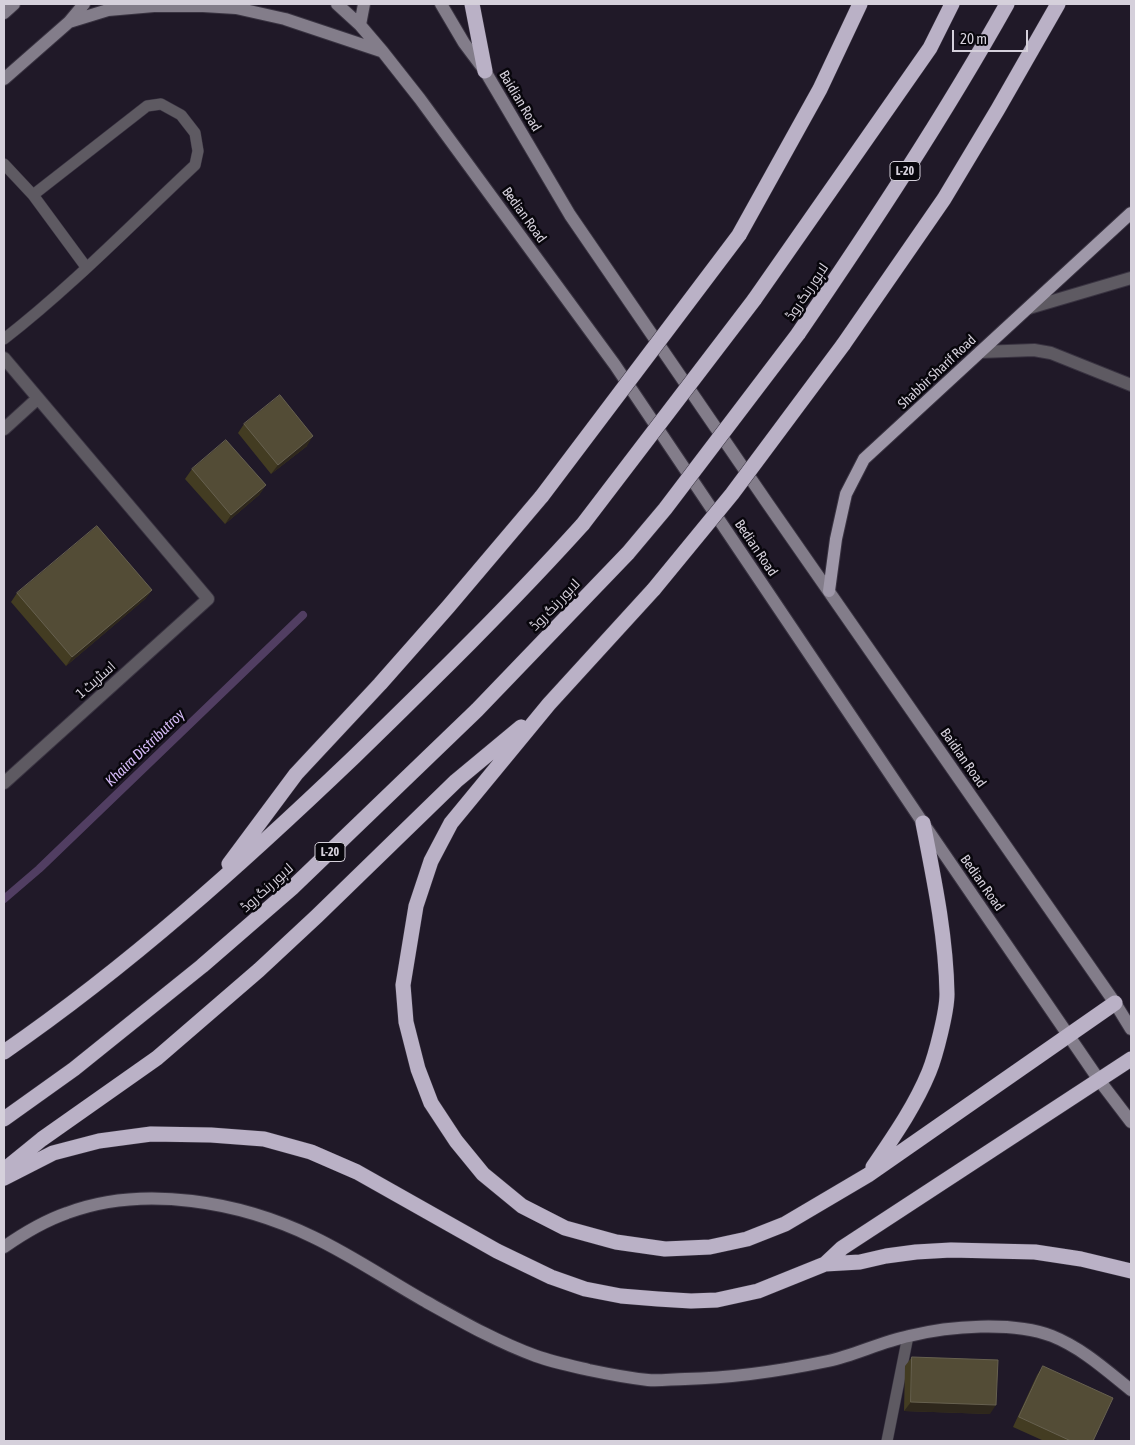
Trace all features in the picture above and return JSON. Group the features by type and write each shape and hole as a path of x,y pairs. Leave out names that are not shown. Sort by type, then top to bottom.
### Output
{"highway":[{"path":"472,4 484,71"},
{"path":"207,893 296,774 442,614 542,496 739,236 820,89 860,4"},
{"path":"4,1052 106,978 162,933 207,893 321,788 430,683 539,573 583,524 754,300 930,48 952,4"},
{"name":"لاہور رنگ روڈ","path":"4,1119 82,1063 202,966 292,888 476,710 628,553 665,509 798,334 852,254 967,75 1007,4"},
{"path":"1058,4 944,199 843,345 732,494 654,589 549,704 451,824 431,861 416,906 403,985 406,1022 418,1069 431,1103 456,1141 483,1174 522,1206 565,1228 616,1242 665,1249 710,1247 747,1239 785,1224 868,1175 1115,1003"},
{"path":"4,1170 42,1138 157,1058 317,916 456,781 549,704"},
{"path":"868,1175 910,1111 930,1071 940,1035 947,996 943,936 923,824"},
{"path":"825,1264 842,1248 1131,1059"},
{"path":"4,1178 53,1153 99,1141 151,1134 211,1135 264,1139 311,1152 357,1172 497,1251 551,1277 584,1289 621,1296 691,1301 717,1300 758,1291 825,1264 860,1262 916,1252 951,1250 1035,1252 1081,1259 1131,1271"}],"main road":[{"path":"4,13 14,4"},
{"path":"4,79 69,22 84,4"},
{"name":"Bedian Road","path":"337,4 360,25 383,52 460,152 570,306 615,365 923,824 1099,1080 1131,1122"},
{"path":"360,25 364,4"},
{"name":"Baidian Road","path":"441,4 464,43 484,71 570,215 768,504 1115,1003 1131,1030"},
{"path":"69,22 108,10 154,6 236,8 285,19 383,52"},
{"name":"Shabbir Sharif Road","path":"829,591 836,539 846,494 864,459 1131,213"},
{"path":"4,1247 30,1229 68,1212 106,1202 161,1198 222,1206 273,1220 312,1236 365,1264 422,1299 472,1326 537,1356 590,1370 650,1380 706,1379 753,1375 832,1360 908,1336 988,1327 1013,1328 1049,1335 1082,1350 1131,1390"}],"street":[{"path":"1029,308 1131,278"},
{"path":"980,352 1034,350 1051,353 1131,385"},
{"path":"4,358 37,399 4,429"},
{"name":"اسٹریٹ 1","path":"4,783 208,599 37,399"}],"lane":[{"path":"4,339 86,267 195,165 198,151 195,133 181,116 161,104 147,106 32,195"},
{"path":"4,164 32,195 86,267"},
{"path":"887,1441 908,1336"}],"building":[{"path":"280,395 313,436 278,465 244,424"},
{"path":"226,440 266,485 231,515 192,469"},
{"path":"97,526 152,590 72,657 17,593"},
{"path":"912,1357 998,1360 996,1405 911,1402"},
{"path":"1043,1366 1113,1398 1093,1441 1071,1441 1019,1417"}],"waterway":[{"name":"Khaira Distributroy","path":"4,899 39,869 303,615"}]}
